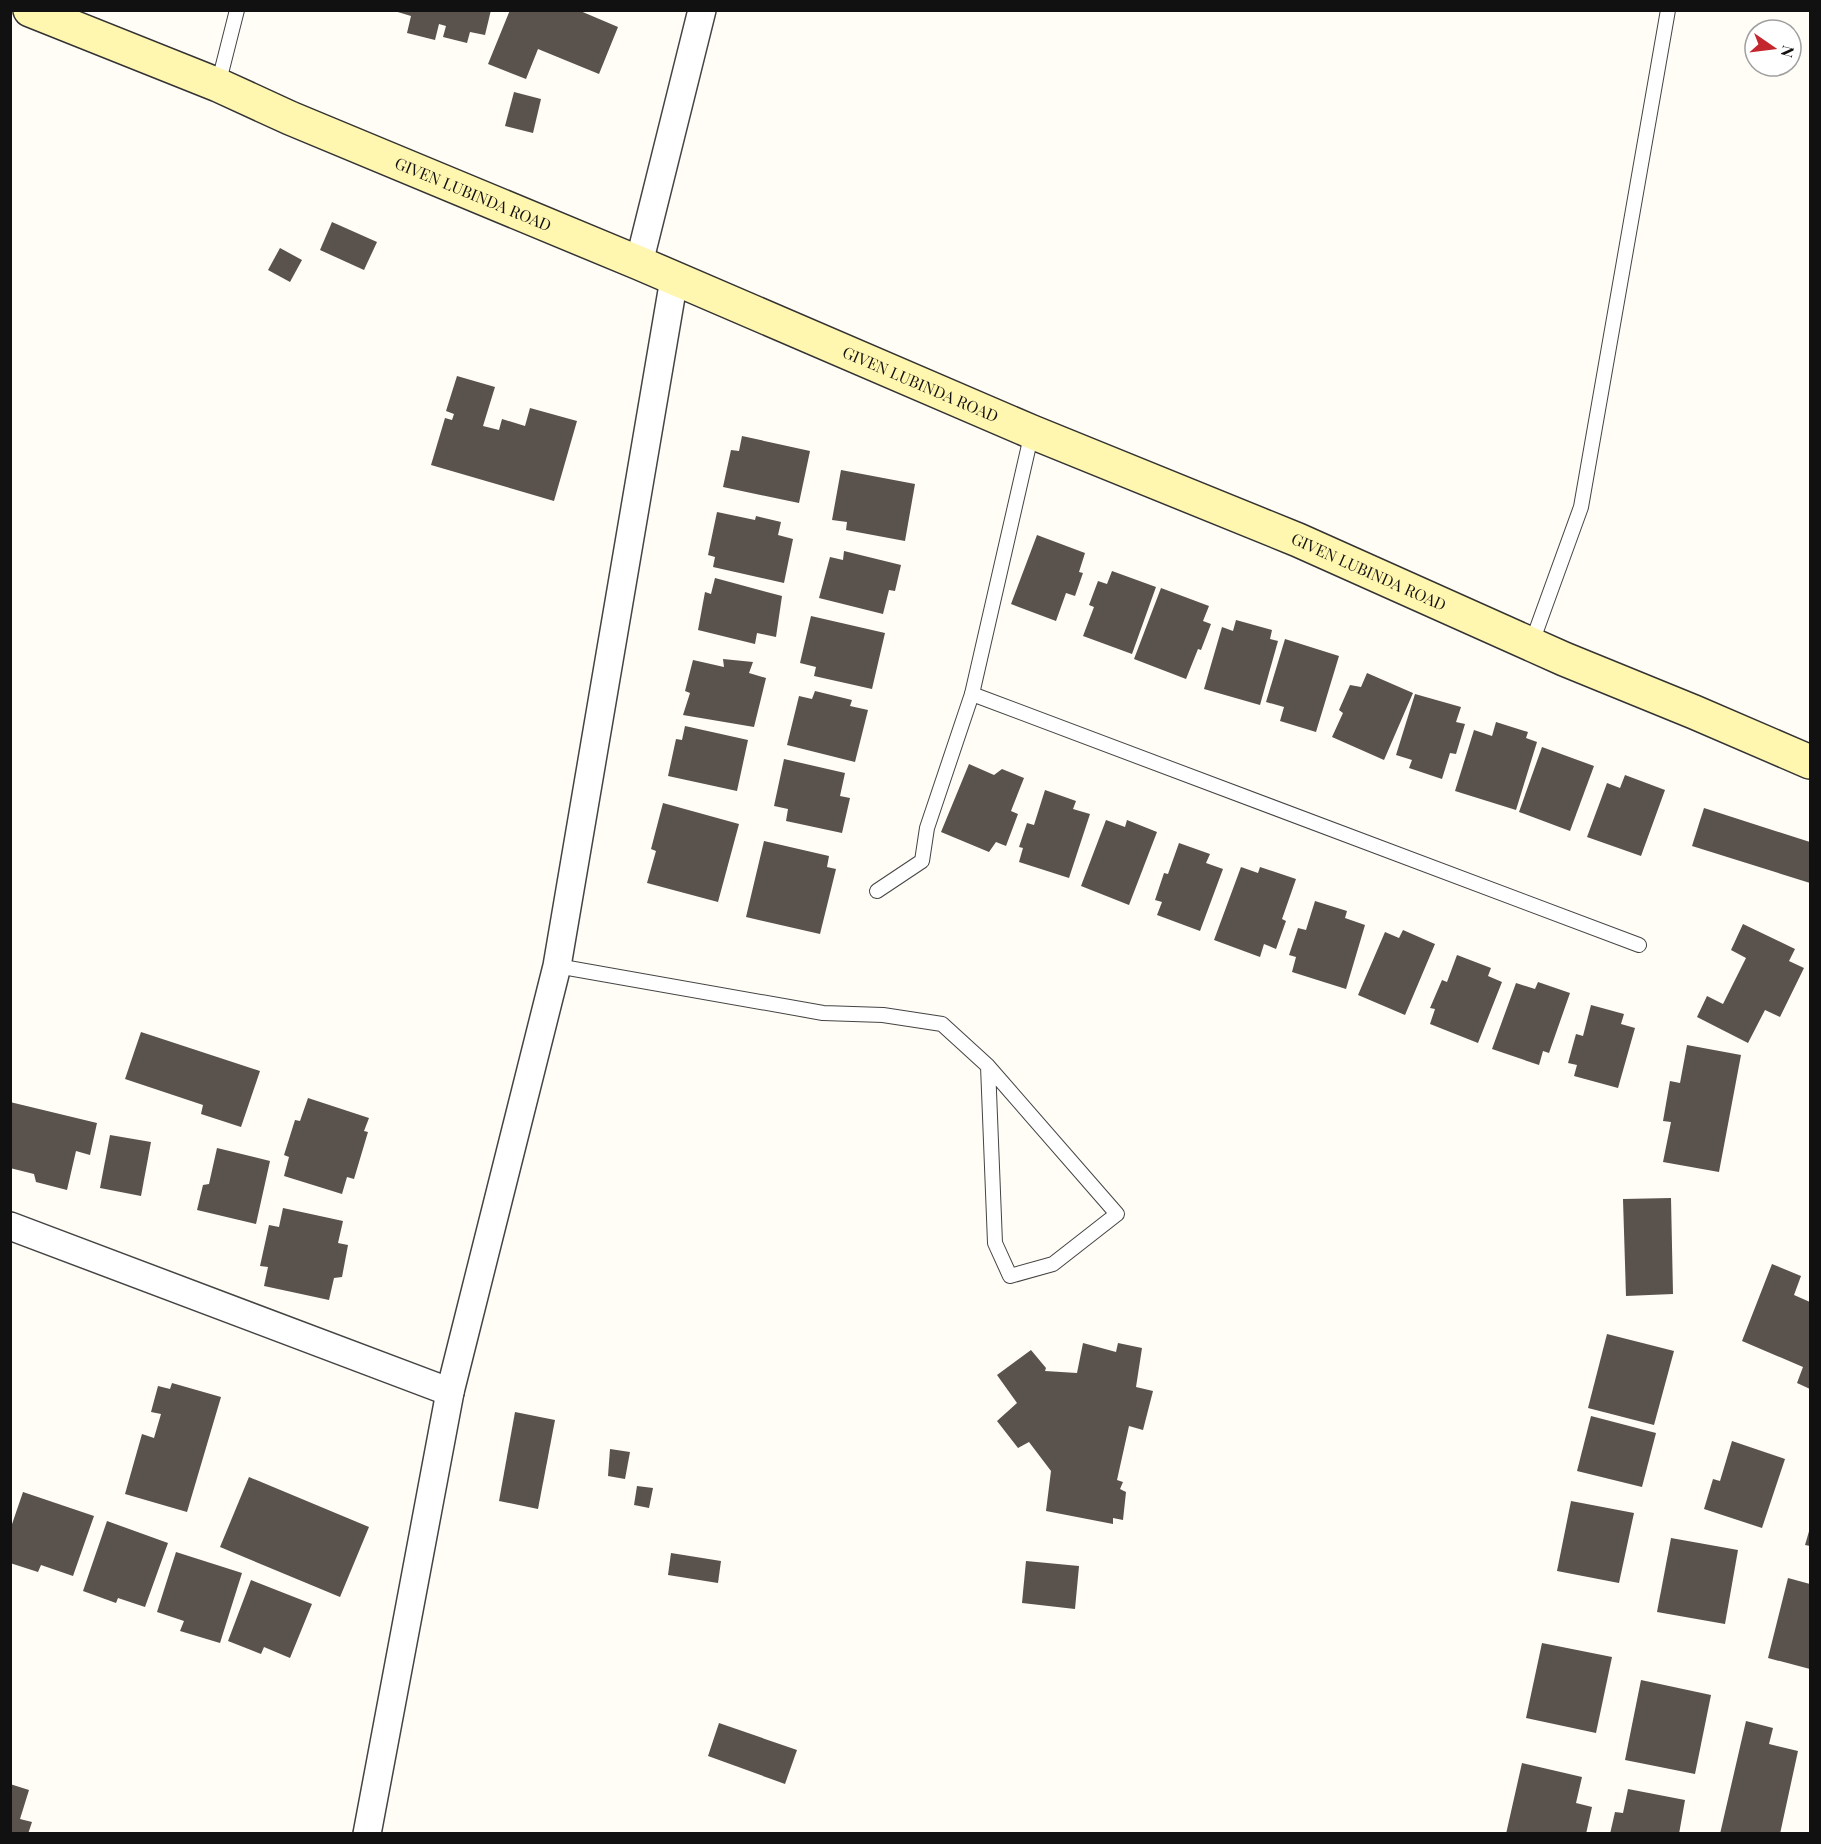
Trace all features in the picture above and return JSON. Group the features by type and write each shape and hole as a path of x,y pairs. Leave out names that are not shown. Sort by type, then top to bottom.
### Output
{"street":[{"name":"GIVEN LUBINDA ROAD","path":"30,10 218,85 290,118 639,263 1032,432 1298,540 1530,645 1810,762"},
{"path":"639,263 702,10"},
{"path":"367,1833 450,1392 557,966 674,279"},
{"path":"10,1226 450,1392"}],"lane":[{"path":"218,85 237,10"},
{"path":"1530,645 1581,507 1668,10"},
{"path":"877,891 922,861 927,828 972,694 1032,432"},
{"path":"972,694 1639,945"},
{"path":"557,966 823,1013 883,1015 942,1024 988,1066 1117,1214 1053,1264 1010,1276 995,1243 988,1066"}],"building":[{"path":"391,10 491,10 485,35 470,32 467,43 443,37 446,26 439,24 435,40 407,33 411,16"},
{"path":"510,10 578,10 618,27 599,74 538,49 526,79 488,64"},
{"path":"514,92 541,99 533,133 505,126"},
{"path":"332,222 377,242 364,270 320,250"},
{"path":"280,248 302,260 290,282 268,270"},
{"path":"457,376 495,387 483,426 499,430 502,419 525,426 530,408 577,421 554,501 431,465 445,418 452,420 454,414 446,411"},
{"path":"742,436 810,451 799,503 723,487 731,450 739,451"},
{"path":"841,470 915,484 905,541 846,530 847,522 832,520"},
{"path":"717,512 755,520 756,516 781,522 778,535 793,539 784,583 713,567 715,557 708,555"},
{"path":"1037,535 1085,553 1079,572 1083,573 1075,596 1066,593 1056,621 1011,604"},
{"path":"844,551 901,565 895,591 889,590 883,614 819,598 830,557 843,560"},
{"path":"1112,571 1156,587 1132,654 1083,636 1094,607 1089,605 1098,581 1107,584"},
{"path":"715,578 782,596 776,637 757,633 755,644 698,630 705,592 711,594"},
{"path":"1161,588 1209,606 1203,621 1211,624 1186,679 1134,659"},
{"path":"811,616 885,633 872,689 814,676 816,667 800,663"},
{"path":"1236,620 1272,630 1270,639 1278,641 1260,705 1204,689 1222,627 1233,631"},
{"path":"1285,639 1339,656 1316,732 1280,721 1284,707 1266,702"},
{"path":"723,659 753,662 749,673 766,678 754,727 683,715 690,693 685,691 693,660 724,667"},
{"path":"1367,673 1413,693 1384,760 1332,737 1343,713 1339,710 1350,685 1361,687"},
{"path":"815,691 852,700 850,706 868,710 855,762 787,745 799,696 812,699"},
{"path":"1415,694 1461,707 1456,722 1465,724 1456,754 1450,753 1442,779 1409,768 1412,760 1396,755"},
{"path":"1496,722 1528,732 1526,738 1537,742 1516,810 1455,791 1474,730 1492,736"},
{"path":"685,726 748,740 737,791 668,776 676,739 682,740"},
{"path":"1542,747 1594,766 1570,831 1519,812"},
{"path":"784,759 845,773 840,796 850,798 842,833 786,821 788,809 774,806"},
{"path":"969,764 994,775 1002,769 1024,778 1011,811 1018,814 1006,846 996,842 989,852 941,832"},
{"path":"1625,775 1665,790 1641,856 1587,837 1607,783 1620,788"},
{"path":"1045,790 1076,801 1073,809 1090,814 1069,878 1019,862 1023,848 1019,847 1027,823 1034,825"},
{"path":"663,803 739,824 718,902 647,883 656,851 651,849"},
{"path":"1704,808 1810,842 1810,883 1692,846"},
{"path":"1106,820 1125,827 1127,820 1157,832 1129,905 1081,886"},
{"path":"764,841 829,856 827,867 836,869 820,934 746,917"},
{"path":"1179,843 1210,854 1206,863 1223,869 1200,931 1157,915 1162,902 1155,900 1164,873 1168,874"},
{"path":"1241,867 1258,873 1260,867 1296,879 1282,919 1286,921 1276,949 1264,944 1260,957 1214,940"},
{"path":"1315,901 1347,911 1345,918 1365,925 1346,989 1292,972 1296,957 1289,955 1298,928 1306,930"},
{"path":"1743,924 1795,949 1789,961 1804,968 1780,1017 1765,1010 1748,1043 1697,1017 1707,996 1723,1004 1746,958 1731,950"},
{"path":"1403,930 1435,944 1405,1015 1358,995 1385,932 1399,938"},
{"path":"1457,955 1491,968 1488,976 1502,982 1478,1043 1430,1024 1435,1009 1430,1008 1442,980 1447,982"},
{"path":"1538,982 1570,993 1549,1053 1543,1051 1539,1065 1492,1049 1516,983 1535,989"},
{"path":"1591,1005 1624,1014 1621,1024 1635,1028 1618,1088 1574,1076 1577,1065 1568,1063 1576,1034 1583,1036"},
{"path":"141,1032 260,1071 241,1127 201,1114 203,1105 125,1079"},
{"path":"1687,1045 1741,1055 1719,1172 1663,1162 1671,1122 1663,1121 1670,1081 1680,1083"},
{"path":"308,1098 369,1118 364,1131 368,1132 354,1179 347,1177 342,1194 284,1176 289,1157 284,1155 295,1120 300,1121"},
{"path":"10,1102 97,1123 90,1155 76,1151 67,1190 36,1182 34,1174 10,1168"},
{"path":"110,1135 151,1142 141,1196 100,1188"},
{"path":"217,1148 270,1161 256,1224 197,1210 203,1185 209,1184"},
{"path":"1671,1198 1673,1294 1626,1296 1623,1199"},
{"path":"283,1208 343,1221 338,1243 348,1245 342,1277 334,1278 329,1300 264,1286 268,1267 260,1266 269,1225 279,1227"},
{"path":"1772,1264 1801,1276 1794,1295 1810,1302 1810,1389 1797,1383 1803,1367 1742,1341"},
{"path":"1607,1334 1674,1351 1654,1425 1588,1408"},
{"path":"1083,1343 1116,1352 1118,1343 1142,1348 1136,1387 1153,1391 1143,1430 1129,1426 1117,1480 1123,1482 1120,1489 1126,1492 1123,1520 1113,1518 1113,1524 1046,1511 1051,1471 1029,1442 1018,1448 997,1421 1017,1403 997,1375 1031,1350 1046,1368 1045,1371 1077,1373"},
{"path":"172,1383 221,1397 187,1512 125,1494 142,1434 154,1438 161,1414 151,1412 158,1386 170,1389"},
{"path":"515,1412 555,1420 538,1509 499,1501"},
{"path":"1591,1416 1656,1433 1642,1487 1577,1471"},
{"path":"1732,1441 1785,1459 1762,1528 1704,1509 1713,1479 1720,1481"},
{"path":"610,1449 630,1452 625,1479 608,1476"},
{"path":"249,1477 369,1527 340,1597 220,1547"},
{"path":"637,1486 653,1488 649,1508 634,1505"},
{"path":"23,1492 94,1516 73,1576 41,1565 38,1572 10,1563 10,1530"},
{"path":"1571,1501 1634,1513 1619,1583 1557,1571"},
{"path":"107,1521 168,1543 145,1607 118,1598 116,1603 83,1591"},
{"path":"1810,1528 1810,1546 1805,1545"},
{"path":"1671,1538 1738,1550 1725,1624 1657,1612"},
{"path":"176,1552 242,1573 220,1643 180,1631 184,1621 157,1612"},
{"path":"671,1553 721,1561 718,1583 668,1575"},
{"path":"1026,1561 1079,1566 1075,1609 1022,1603"},
{"path":"1788,1578 1810,1584 1810,1669 1768,1658"},
{"path":"251,1580 312,1604 290,1658 264,1647 261,1654 228,1641"},
{"path":"1542,1643 1612,1657 1596,1733 1526,1718"},
{"path":"1641,1680 1711,1695 1695,1774 1625,1760"},
{"path":"1746,1721 1773,1728 1769,1744 1798,1751 1780,1834 1720,1834"},
{"path":"719,1723 797,1750 785,1784 708,1756"},
{"path":"1522,1763 1582,1777 1576,1803 1592,1807 1586,1834 1506,1834"},
{"path":"10,1784 29,1790 20,1819 32,1822 28,1834 10,1834"},
{"path":"1628,1789 1685,1800 1679,1834 1610,1834 1615,1812 1623,1813"}]}
